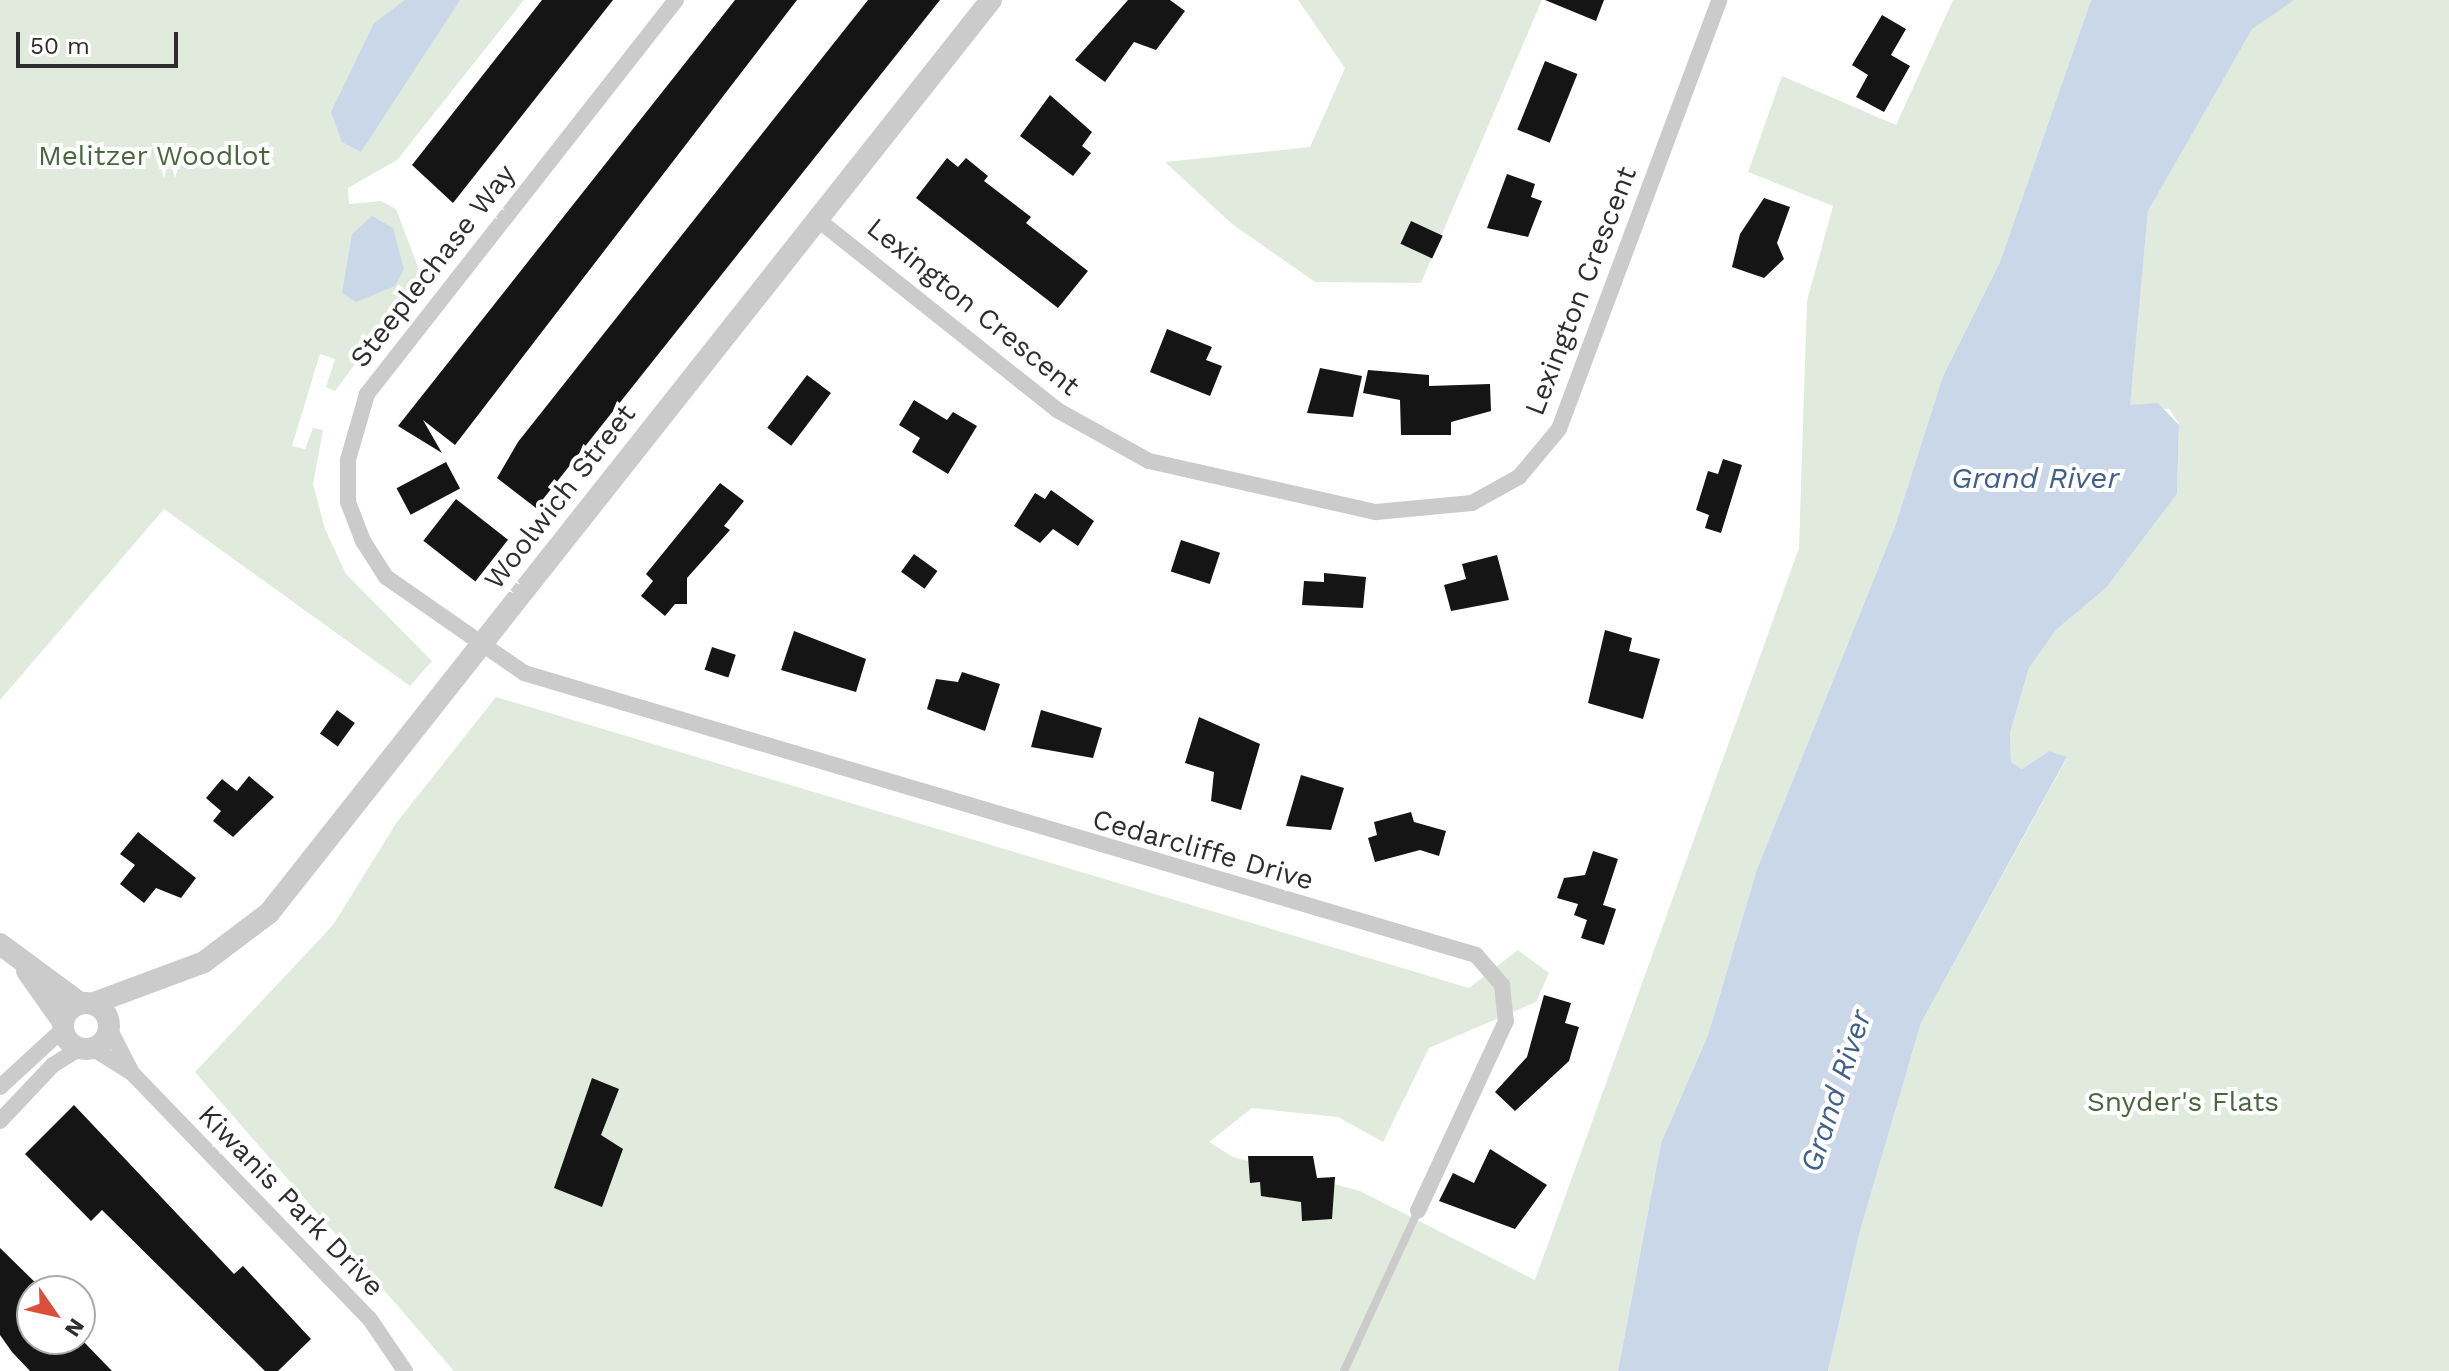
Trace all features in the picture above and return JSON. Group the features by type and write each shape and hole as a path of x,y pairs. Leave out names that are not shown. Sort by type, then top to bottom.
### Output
{"street":[{"name":"Steeplechase Way","path":"479,648 386,577 363,541 348,502 355,421 382,368 676,0"},
{"name":"Woolwich Street","path":"87,1003 140,991 204,962 269,913 991,0"},
{"name":"Lexington Crescent","path":"817,219 1057,410 1149,461 1376,512 1472,503 1519,477 1559,429 1719,0"},
{"name":"Cedarcliffe Drive","path":"479,648 524,673 863,779 1476,955 1502,985 1506,1021 1418,1211"},
{"path":"0,944 22,963 87,1003 110,1026"},
{"path":"0,1121 53,1065 86,1048 63,1026 22,963"},
{"name":"Woolwich Street","path":"86,1048 140,991"},
{"path":"0,1087 87,1003"},
{"name":"Kiwanis Park Drive","path":"110,1026 132,1073"},
{"name":"Kiwanis Park Drive","path":"86,1048 132,1073 369,1318 405,1371"}],"lane":[{"name":"Cedarcliffe Drive","path":"1344,1371 1418,1211"}],"green space":[{"name":"Melitzer Woodlot","path":"0,0 524,0 397,160 348,188 349,204 381,201 396,209 421,275 335,391 326,387 335,359 320,354 292,446 305,449 313,428 323,430 313,484 325,529 346,574 432,661 410,686 164,509 0,700"},
{"path":"1298,0 1542,0 1421,283 1315,282 1232,224 1165,162 1310,147 1345,68"},
{"path":"1953,0 2091,0 2000,262 1943,376 1894,529 1757,869 1708,1035 1661,1143 1618,1371 454,1371 195,1072 333,925 397,822 496,697 1469,988 1518,950 1549,973 1536,1002 1429,1048 1383,1142 1338,1117 1252,1108 1209,1142 1233,1157 1360,1191 1535,1280 1799,548 1807,301 1833,206 1748,172 1782,76 1896,125"},
{"name":"Snyder's Flats","path":"2265,0 2449,0 2449,1371 1828,1371 1860,1231 1921,1023 2067,758 2049,751 2022,769 2011,762 2010,733 2029,668 2057,629 2106,588 2177,494 2179,424 2169,409 2129,405 2148,211"}],"water":[{"path":"405,0 460,0 361,152 342,142 331,112 374,23"},
{"name":"Grand River","path":"2091,0 2294,0 2252,29 2148,211 2130,405 2158,403 2179,425 2177,494 2106,588 2057,629 2029,668 2010,733 2011,762 2022,769 2049,751 2067,757 1921,1023 1860,1231 1828,1371 1618,1371 1661,1143 1708,1035 1757,869 1894,529 1943,376 2000,262"},
{"path":"372,216 393,228 404,269 395,286 356,302 342,293 352,234"}],"building":[{"path":"542,0 613,0 453,203 412,165"},
{"path":"735,0 797,0 455,445 423,420 442,453 398,426"},
{"path":"868,0 940,0 536,508 497,478 518,442"},
{"path":"1128,0 1170,0 1185,11 1156,50 1134,42 1105,82 1075,60"},
{"path":"1545,0 1604,0 1596,21"},
{"path":"1882,15 1906,29 1891,55 1910,66 1884,112 1856,97 1868,75 1852,65"},
{"path":"1545,61 1577,74 1550,143 1517,130"},
{"path":"1050,95 1092,132 1082,146 1091,153 1073,176 1020,136"},
{"path":"947,158 958,167 966,158 988,176 984,181 1031,217 1026,223 1088,271 1058,308 916,198"},
{"path":"1507,174 1535,184 1531,197 1542,201 1528,237 1487,228"},
{"path":"1764,198 1790,207 1777,243 1784,259 1764,278 1732,267 1740,234"},
{"path":"1411,221 1443,236 1432,258 1400,244"},
{"path":"1167,329 1212,347 1206,360 1222,366 1210,396 1150,372"},
{"path":"1320,368 1362,376 1353,417 1307,413"},
{"path":"1368,370 1429,375 1429,386 1490,384 1491,411 1451,422 1451,435 1401,435 1400,400 1363,393"},
{"path":"807,375 831,393 791,446 767,428"},
{"path":"914,400 947,420 953,412 977,426 948,474 912,452 920,438 899,425"},
{"path":"1723,459 1742,465 1721,533 1705,528 1709,515 1696,510 1708,471 1718,474"},
{"path":"446,462 460,488 411,515 397,488"},
{"path":"720,483 744,501 724,526 730,530 687,578 687,604 675,604 665,616 641,596 653,581 646,574"},
{"path":"1051,490 1094,521 1078,546 1053,529 1040,543 1014,526 1035,493 1045,499"},
{"path":"456,499 508,540 475,581 423,541"},
{"path":"1181,540 1220,553 1210,584 1171,571"},
{"path":"914,554 937,571 925,589 901,572"},
{"path":"1497,555 1509,600 1451,611 1444,585 1466,579 1462,564"},
{"path":"1324,573 1366,577 1363,608 1302,605 1304,581 1324,582"},
{"path":"1605,630 1632,638 1629,651 1660,659 1643,719 1588,703"},
{"path":"794,631 866,659 856,692 781,670"},
{"path":"712,647 736,655 728,678 705,670"},
{"path":"962,672 1000,684 985,731 927,709 936,679 958,682"},
{"path":"337,710 355,723 338,746 320,733"},
{"path":"1041,710 1102,728 1093,758 1031,747"},
{"path":"1199,717 1260,744 1241,810 1211,801 1214,772 1185,763"},
{"path":"1301,775 1344,788 1331,830 1286,826"},
{"path":"249,776 274,797 233,837 213,821 221,811 206,798 222,779 237,791"},
{"path":"1411,812 1414,822 1446,831 1439,856 1420,850 1375,862 1368,838 1377,835 1374,822"},
{"path":"138,832 196,878 181,898 156,888 144,903 120,884 135,865 120,854"},
{"path":"1593,851 1618,859 1603,905 1616,909 1604,945 1581,938 1587,920 1574,915 1578,904 1557,898 1564,878 1585,875"},
{"path":"1544,995 1571,1003 1565,1023 1579,1027 1569,1061 1515,1111 1495,1092 1527,1057"},
{"path":"592,1078 619,1089 601,1135 623,1149 602,1207 554,1188"},
{"path":"74,1105 234,1274 243,1266 311,1339 278,1371 265,1371 102,1210 91,1221 25,1154"},
{"path":"1490,1149 1547,1185 1515,1229 1439,1201 1453,1173 1474,1183"},
{"path":"1248,1156 1313,1156 1317,1178 1335,1177 1332,1219 1302,1221 1301,1202 1261,1196 1260,1182 1250,1183"},
{"path":"0,1248 28,1275 16,1275 16,1355 96,1354 112,1371 30,1371 12,1352 0,1335"}]}
